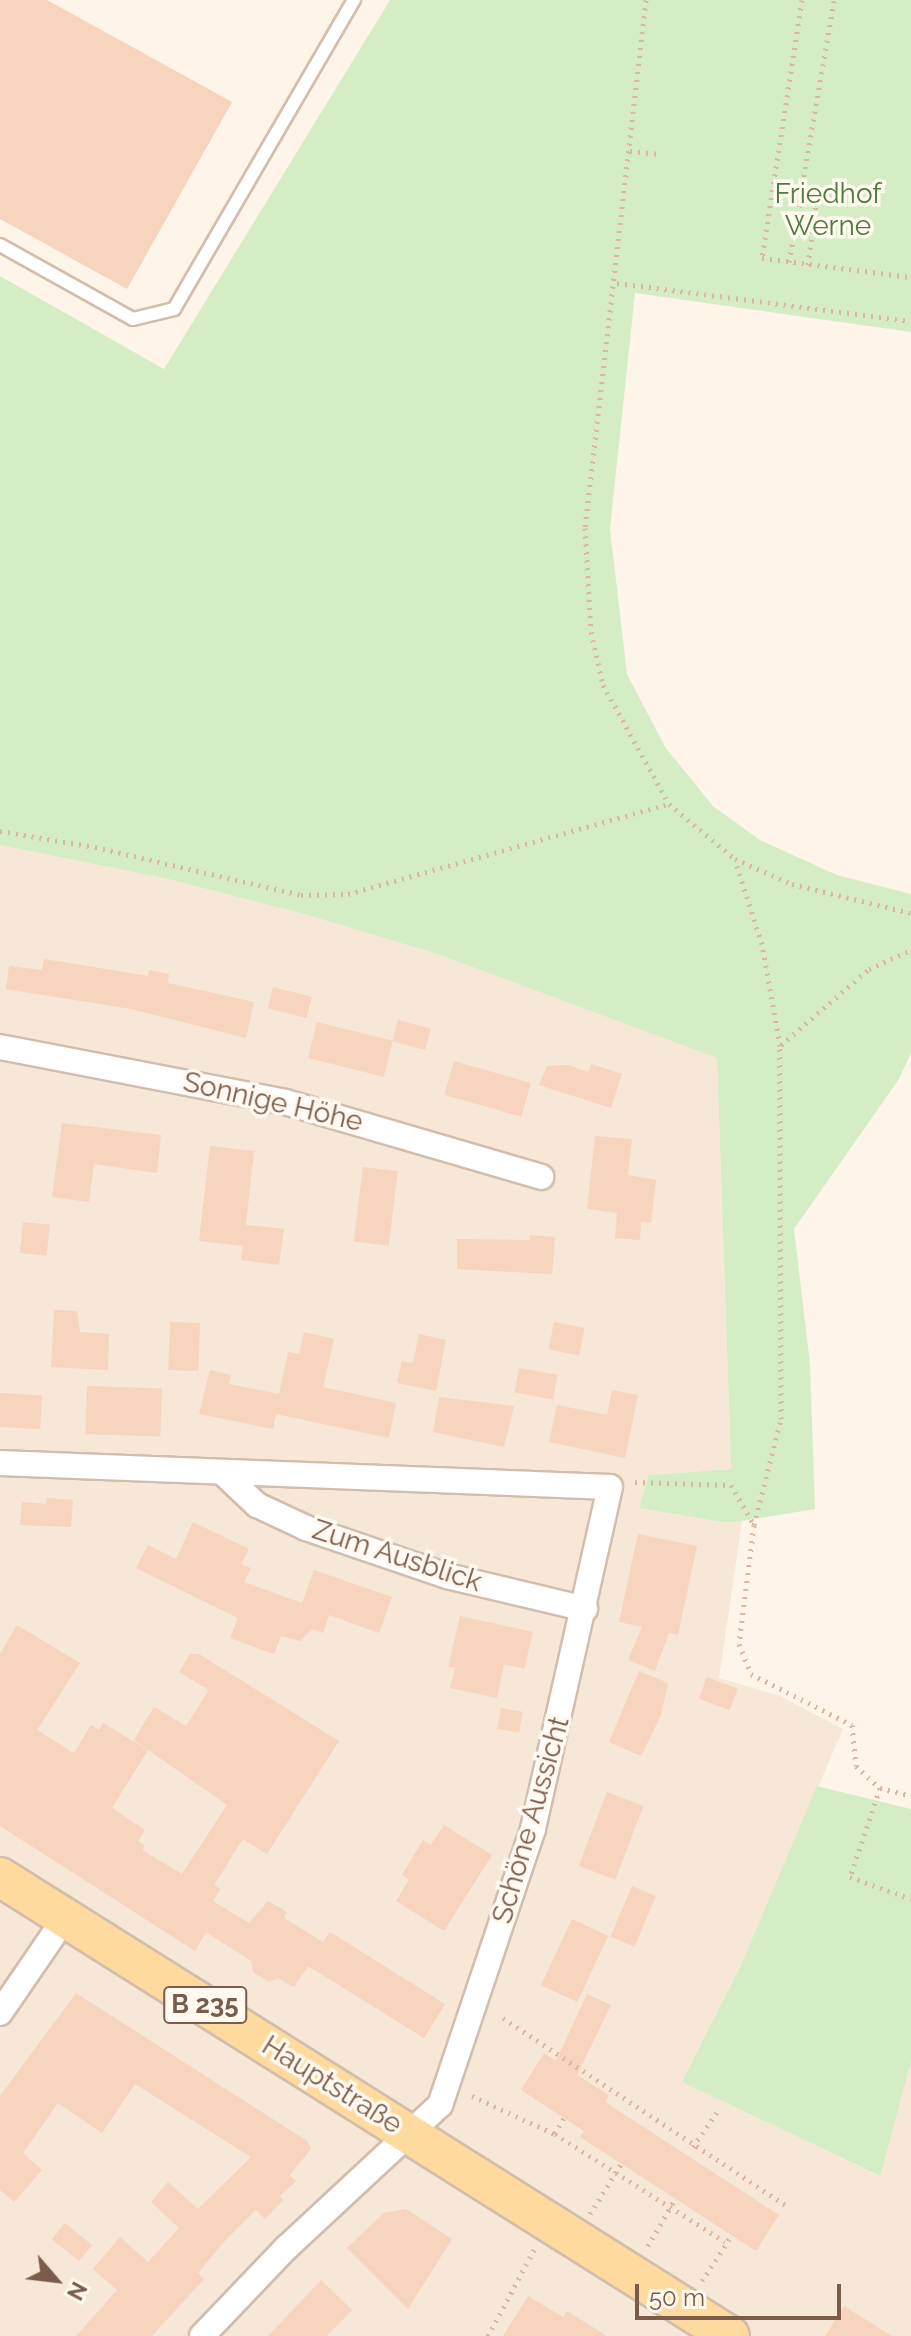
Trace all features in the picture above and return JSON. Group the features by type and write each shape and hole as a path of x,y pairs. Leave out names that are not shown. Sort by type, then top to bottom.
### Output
{"main road":[{"name":"Hauptstraße","path":"0,1877 569,2233"},
{"name":"B 235","path":"569,2233 730,2336"}],"street":[{"name":"Sonnige Höhe","path":"1,1050 285,1102 541,1177"},
{"name":"Zum Ausblick","path":"0,1463 610,1487"},
{"name":"Zum Ausblick","path":"223,1473 257,1505 306,1528 447,1576 585,1609"},
{"name":"Schöne Aussicht","path":"202,2336 287,2247 440,2105 512,1897 585,1609 610,1487"},
{"path":"0,2013 65,1918"}],"lane":[{"path":"0,245 133,319 174,309 354,0"}],"path":[{"path":"646,0 617,283 585,528 591,632 603,685 669,804 735,859 792,884 911,913"},
{"path":"802,0 762,239 762,258 911,277"},
{"path":"801,192 834,0"},
{"path":"630,151 657,154"},
{"path":"789,262 800,203"},
{"path":"808,265 816,205"},
{"path":"617,283 911,321"},
{"path":"0,831 95,847 301,895 348,894 669,804"},
{"path":"735,859 762,944 780,1046 781,1419 754,1525 739,1644 751,1674 852,1725 856,1766 880,1788 911,1796"},
{"path":"780,1046 869,969 911,950"},
{"path":"610,1487 635,1482 731,1485 754,1525"},
{"path":"880,1788 850,1877 911,1899"},
{"path":"503,2018 603,2081 600,2087 785,2205"},
{"path":"472,2096 555,2134 725,2242"},
{"path":"693,2147 717,2112"},
{"path":"555,2134 564,2118"},
{"path":"488,2336 621,2164"},
{"path":"632,2273 675,2199"},
{"path":"685,2308 732,2235"}],"shaded area":[{"path":"0,845 168,879 304,914 437,954 717,1058 731,1469 649,1475 729,1523 742,1521 719,1678 780,1696 843,1729 742,1963 682,2082 879,2176 911,2062 911,2336 0,2336"}],"green space":[{"name":"Friedhof Werne","path":"390,0 911,0 911,332 635,293 610,529 627,674 665,747 713,806 760,840 837,875 911,894 911,1053 899,1079 794,1229 810,1364 815,1509 729,1523 639,1508 649,1475 731,1469 717,1058 437,954 304,914 168,879 0,845 0,276 164,369"},
{"path":"817,1786 911,1809 911,2062 880,2176 682,2082 742,1963"}],"building":[{"path":"0,0 47,0 232,102 127,289 0,219"},
{"path":"44,959 148,976 149,970 169,974 168,983 254,1002 246,1038 131,1009 6,989 9,966 42,970"},
{"path":"273,987 312,997 306,1018 268,1008"},
{"path":"398,1020 431,1029 425,1050 392,1041"},
{"path":"317,1022 393,1041 384,1077 308,1058"},
{"path":"454,1061 531,1083 521,1117 444,1095"},
{"path":"591,1064 622,1074 611,1108 539,1085 547,1066 568,1065 589,1072"},
{"path":"62,1123 161,1135 157,1173 94,1164 89,1202 52,1197"},
{"path":"595,1136 632,1139 628,1175 656,1180 651,1223 641,1222 640,1240 615,1238 617,1213 587,1209"},
{"path":"210,1146 254,1151 246,1225 284,1229 279,1265 241,1260 243,1246 199,1241"},
{"path":"363,1167 398,1171 389,1246 354,1241"},
{"path":"23,1222 50,1225 47,1256 20,1253"},
{"path":"530,1235 555,1237 552,1274 457,1269 457,1239 530,1240"},
{"path":"54,1310 77,1311 80,1332 109,1334 108,1370 51,1367"},
{"path":"170,1322 200,1323 198,1371 168,1370"},
{"path":"554,1322 584,1328 579,1355 549,1349"},
{"path":"304,1332 334,1339 323,1387 396,1403 389,1438 276,1414 273,1429 199,1414 210,1370 231,1375 229,1384 279,1394 288,1352 299,1354"},
{"path":"419,1334 446,1340 436,1391 397,1383 402,1361 413,1363"},
{"path":"519,1368 557,1375 553,1399 515,1393"},
{"path":"87,1386 162,1389 160,1437 85,1434"},
{"path":"612,1390 638,1395 625,1458 549,1442 557,1405 607,1415"},
{"path":"0,1393 42,1395 40,1429 0,1427"},
{"path":"439,1397 514,1406 504,1447 433,1432"},
{"path":"47,1498 73,1500 71,1527 20,1525 22,1502 46,1504"},
{"path":"193,1522 249,1549 241,1564 251,1568 244,1582 302,1603 314,1570 392,1597 379,1633 329,1615 323,1633 312,1629 300,1641 281,1636 274,1654 230,1638 238,1618 136,1568 148,1545 176,1559"},
{"path":"638,1534 697,1546 678,1635 669,1633 655,1671 628,1660 642,1627 619,1622"},
{"path":"460,1616 533,1632 524,1669 504,1664 497,1698 450,1688 455,1668 448,1667"},
{"path":"17,1625 80,1663 37,1730 74,1753 91,1725 99,1730 103,1723 148,1750 112,1808 145,1830 138,1841 145,1846 142,1850 182,1874 227,1805 134,1740 154,1707 186,1726 209,1690 179,1672 190,1654 199,1654 339,1741 267,1854 243,1839 214,1885 221,1889 213,1901 249,1923 268,1901 287,1912 284,1918 323,1942 330,1932 445,2004 424,2038 308,1966 294,1987 278,1978 269,1982 253,1972 251,1961 206,1932 195,1951 0,1826 0,1654"},
{"path":"639,1671 668,1683 661,1715 641,1756 609,1742"},
{"path":"707,1677 738,1689 730,1710 699,1698"},
{"path":"501,1708 523,1712 519,1733 497,1729"},
{"path":"607,1792 643,1806 615,1880 579,1866"},
{"path":"444,1825 492,1855 444,1931 396,1901 409,1880 402,1875 423,1840 431,1845"},
{"path":"632,1886 656,1896 634,1947 611,1937"},
{"path":"572,1919 608,1936 577,2002 541,1985"},
{"path":"76,1993 307,2141 311,2149 290,2175 296,2181 280,2196 283,2200 265,2219 256,2210 222,2244 198,2273 204,2279 152,2336 76,2336 117,2290 93,2269 120,2237 148,2262 179,2228 151,2202 168,2182 198,2209 251,2157 135,2084 102,2133 58,2103 23,2153 42,2170 14,2202 0,2190 0,2096"},
{"path":"587,1994 611,2005 577,2075 609,2095 605,2102 779,2215 756,2251 580,2137 584,2131 521,2090 544,2053 556,2061"},
{"path":"406,2209 452,2239 408,2309 347,2248 384,2213"},
{"path":"65,2223 92,2245 79,2261 52,2239"},
{"path":"321,2280 352,2310 327,2336 268,2336"},
{"path":"528,2296 563,2317 567,2311 607,2336 503,2336"},
{"path":"844,2306 892,2336 825,2336"}]}
